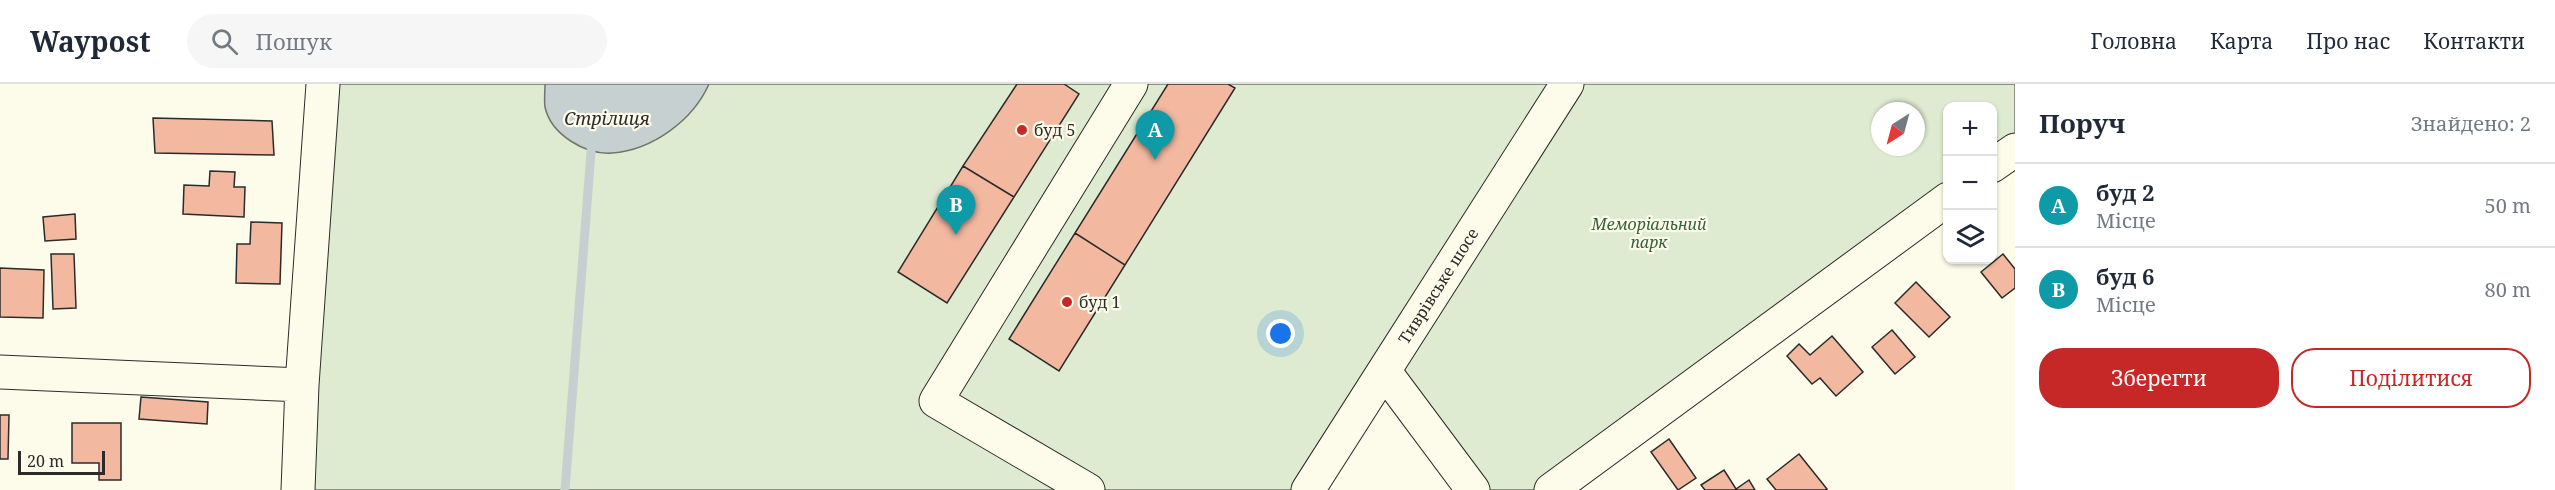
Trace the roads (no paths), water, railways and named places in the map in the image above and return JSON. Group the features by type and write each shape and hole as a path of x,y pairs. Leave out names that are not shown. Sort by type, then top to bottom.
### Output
{"street":[{"path":"298,490 302,385 323,84"},
{"path":"1088,490 936,401 1131,84"},
{"name":"Тиврівське шосе","path":"1308,490 1568,84"},
{"path":"1997,163 2015,150"},
{"path":"1551,490 1943,202"},
{"path":"0,372 302,385"},
{"path":"1385,372 1473,490"}],"water":[{"name":"Стрілиця","path":"545,84 709,84 693,110 670,131 627,151 602,153 581,147 554,126 545,107"}],"waterway":[{"path":"565,490 592,139"}],"place":[{"name":"буд 5","path":"1022,130"},
{"name":"буд 2","path":"1155,160"},
{"name":"буд 6","path":"956,235"},
{"name":"буд 1","path":"1067,302"}],"park label":[{"name":"Меморіальний парк","path":"1649,233"}]}
